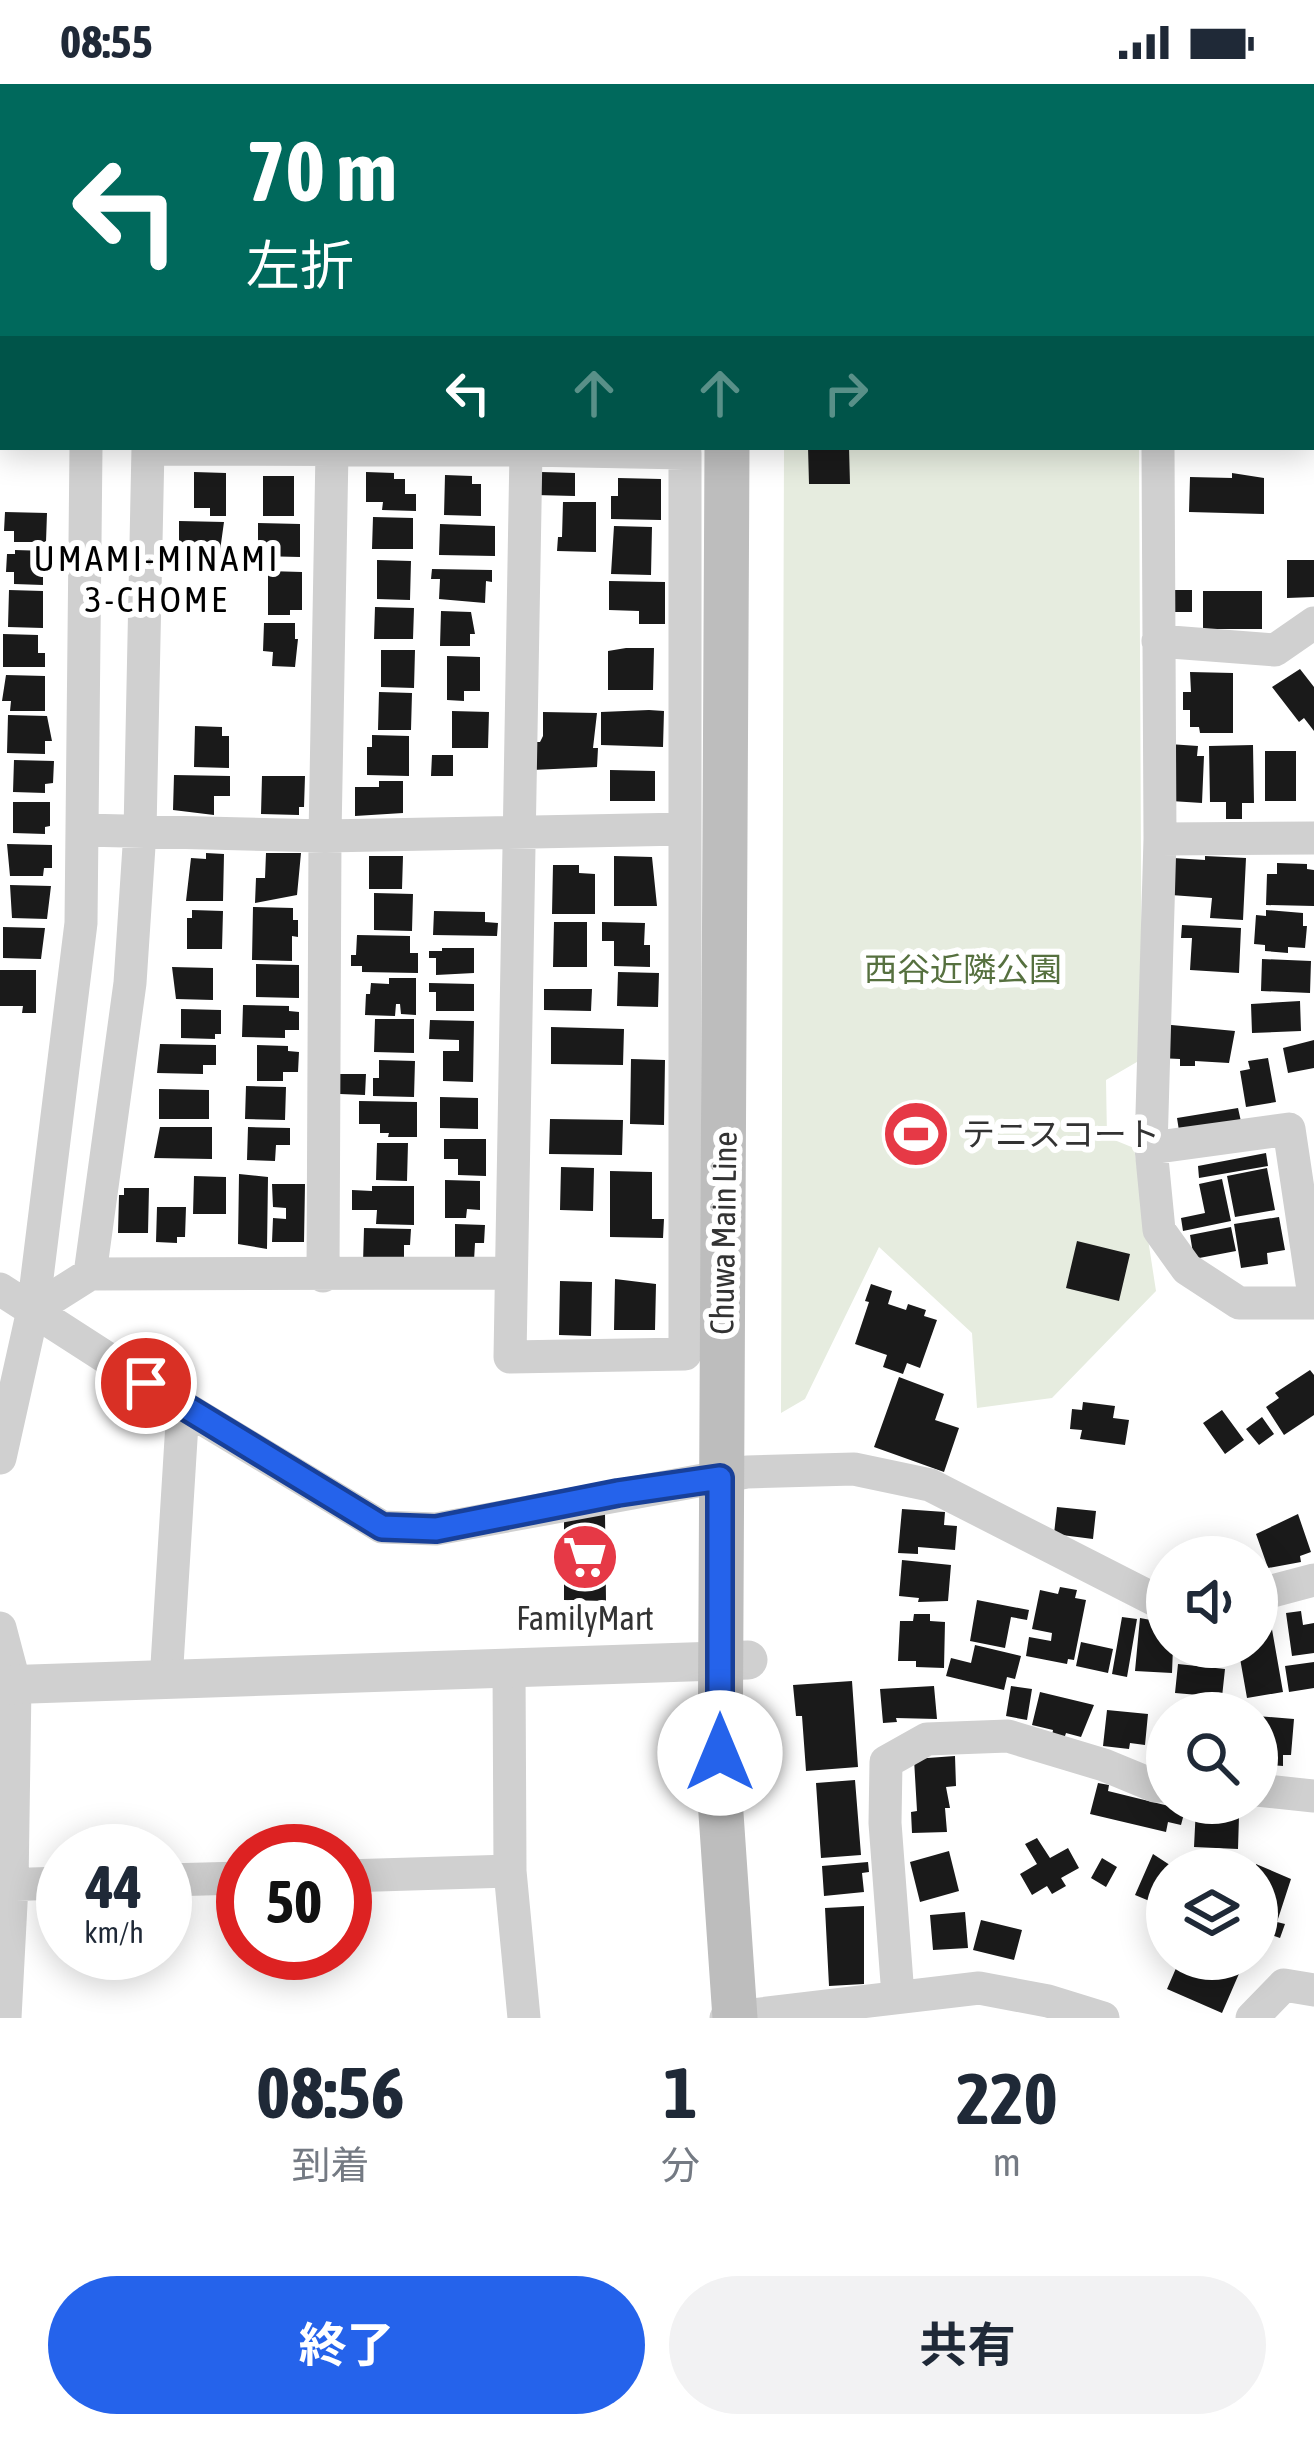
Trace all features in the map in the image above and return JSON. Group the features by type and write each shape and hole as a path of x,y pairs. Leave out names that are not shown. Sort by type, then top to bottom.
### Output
{"main road":[{"name":"Chuwa Main Line","path":"728,450 734,1661 720,1799 743,2017"},
{"name":"Chuwa Main Line","path":"734,1475 755,450"}],"street":[{"path":"0,1458 33,1310 81,923 86,450"},
{"path":"90,1274 130,983 140,831 148,450"},
{"path":"271,450 526,450 685,453 686,1354 510,1357 526,450"},
{"path":"1150,1148 1289,1129 1314,1299 1238,1303 1186,1269 1159,1230 1150,1148 1160,839 1158,450"},
{"path":"323,1276 332,451"},
{"path":"1158,641 1275,650 1314,623"},
{"path":"84,830 325,836 685,830"},
{"path":"1160,839 1314,838"},
{"path":"33,1310 90,1274 511,1273"},
{"path":"0,1289 382,1527 436,1529 734,1475 854,1469 930,1485 1146,1595"},
{"path":"166,1681 183,1407"},
{"path":"1278,1589 1314,1580"},
{"path":"0,1628 7,1685 5,2018"},
{"path":"7,1685 734,1661"},
{"path":"509,1667 510,1871 524,2018"},
{"path":"898,1996 885,1822 886,1762 927,1739 1008,1736 1146,1782"},
{"path":"1278,1792 1314,1796"},
{"path":"372,1875 510,1871"},
{"path":"6,1885 36,1884"},
{"path":"1252,2018 1284,1984 1314,1990"},
{"path":"743,2017 898,1996 981,2003 1048,2001 1103,2018"}],"green space":[{"name":"西谷近隣公園","path":"784,450 1139,450 1142,1059 1106,1080 1107,1137 1134,1148 1156,1291 1052,1398 977,1408 972,1333 879,1247 805,1399 781,1413"}],"building":[{"path":"808,450 849,450 850,484 809,484"},
{"path":"194,472 226,473 226,516 210,516 210,508 194,508"},
{"path":"366,472 394,473 394,479 405,479 405,494 416,494 416,511 382,510 383,502 366,502"},
{"path":"541,472 575,473 575,496 535,495"},
{"path":"1232,473 1264,478 1264,514 1189,512 1190,477 1232,478"},
{"path":"445,475 472,476 472,484 481,484 481,516 444,515"},
{"path":"263,476 294,476 294,516 263,516"},
{"path":"618,478 661,479 661,520 611,519 611,496 618,496"},
{"path":"563,502 596,502 596,552 557,551"},
{"path":"5,512 47,513 46,542 14,542 14,531 4,531"},
{"path":"373,517 413,518 413,549 372,549"},
{"path":"179,521 224,522 218,565 179,565"},
{"path":"258,523 300,524 300,557 258,556"},
{"path":"440,524 495,526 495,556 439,555"},
{"path":"614,526 652,527 651,575 611,574"},
{"path":"48,551 43,585 14,584 14,572 6,572 7,554"},
{"path":"377,560 411,561 410,600 377,599"},
{"path":"1287,560 1314,560 1314,597 1287,598"},
{"path":"432,569 492,570 485,603 439,599 440,579 431,579"},
{"path":"268,571 302,572 302,610 268,615"},
{"path":"609,581 665,582 665,624 639,624 639,611 609,610"},
{"path":"9,590 43,591 43,628 8,627"},
{"path":"1170,590 1192,590 1192,612 1170,612"},
{"path":"1203,591 1262,591 1262,629 1203,629"},
{"path":"375,607 414,608 413,639 374,639"},
{"path":"441,611 471,612 475,634 470,634 470,646 440,646"},
{"path":"264,623 295,623 295,667 272,666 273,652 263,651"},
{"path":"3,634 38,635 38,653 45,653 45,667 3,667"},
{"path":"654,648 653,690 608,690 608,651"},
{"path":"381,650 415,650 414,688 381,687"},
{"path":"447,656 480,657 480,691 464,691 464,701 447,700"},
{"path":"1300,669 1314,687 1314,731 1304,718 1299,722 1272,687"},
{"path":"1190,672 1233,673 1233,733 1200,733 1199,727 1190,727 1183,692 1191,692"},
{"path":"6,675 45,676 45,711 10,711 11,701 2,701"},
{"path":"379,692 412,693 411,730 378,730"},
{"path":"452,711 489,712 488,748 452,748"},
{"path":"664,711 663,747 601,745 601,712"},
{"path":"543,712 597,713 593,748 598,748 597,767 532,770 533,742 540,742 543,736"},
{"path":"8,715 47,716 52,741 45,741 45,754 7,753"},
{"path":"195,726 222,727 222,736 229,736 229,768 194,767"},
{"path":"372,735 409,736 409,776 367,775"},
{"path":"1169,744 1198,746 1197,756 1204,756 1202,803 1171,801"},
{"path":"1253,745 1254,803 1242,803 1242,819 1226,819 1226,802 1210,802 1209,746"},
{"path":"1265,751 1296,751 1296,801 1265,801"},
{"path":"432,755 453,755 453,776 431,776"},
{"path":"14,760 54,761 53,783 45,784 45,793 13,792"},
{"path":"610,770 655,771 655,801 610,801"},
{"path":"174,775 230,776 230,796 214,796 214,815 173,810"},
{"path":"262,776 305,776 304,807 299,807 299,815 261,814"},
{"path":"379,781 403,781 403,813 355,816 355,787 379,787"},
{"path":"13,802 50,802 50,826 45,827 45,834 13,833"},
{"path":"7,844 52,845 52,868 44,868 43,876 10,876"},
{"path":"206,853 224,854 223,901 186,901 191,858 206,859"},
{"path":"266,853 301,853 297,895 255,903 256,878 265,878"},
{"path":"369,856 403,856 402,889 369,889"},
{"path":"614,856 652,857 657,906 614,906"},
{"path":"1205,856 1246,858 1243,920 1210,918 1212,898 1171,895 1173,858 1205,860"},
{"path":"1277,863 1307,864 1307,869 1314,870 1314,906 1266,905 1267,874 1277,874"},
{"path":"553,865 579,865 579,873 595,874 595,914 552,914"},
{"path":"10,885 51,886 47,919 12,918"},
{"path":"374,893 413,894 412,931 374,930"},
{"path":"253,907 293,908 298,937 292,936 292,961 252,960"},
{"path":"192,910 223,911 222,949 187,949 187,918 192,918"},
{"path":"1266,910 1303,913 1305,948 1288,947 1288,953 1265,951 1265,945 1254,944 1256,915 1266,916"},
{"path":"434,911 485,912 485,922 498,923 497,936 433,935"},
{"path":"554,922 587,922 587,967 553,967"},
{"path":"602,922 645,923 650,967 614,966 614,941 602,941"},
{"path":"1182,925 1241,928 1239,973 1190,970 1192,938 1181,938"},
{"path":"3,927 45,928 41,959 3,958"},
{"path":"357,935 410,936 410,953 418,953 418,973 362,972 362,966 351,966"},
{"path":"474,948 474,973 436,975 436,958 429,958 429,951"},
{"path":"1262,959 1311,961 1310,993 1261,991"},
{"path":"256,964 299,965 299,998 256,997"},
{"path":"172,967 213,968 213,1000 176,999"},
{"path":"0,970 36,970 36,1013 22,1013 23,1006 0,1006"},
{"path":"618,972 659,973 658,1007 617,1006"},
{"path":"389,978 416,978 416,1015 401,1014 396,1004 395,1016 365,1015 371,983 389,984"},
{"path":"429,983 474,984 474,1011 436,1011 436,992 429,992"},
{"path":"544,989 592,989 591,1011 544,1010"},
{"path":"1300,1001 1301,1031 1252,1033 1251,1004"},
{"path":"243,1005 289,1006 289,1011 299,1012 299,1030 285,1030 285,1038 242,1037"},
{"path":"181,1009 221,1010 221,1034 215,1034 215,1039 181,1038"},
{"path":"375,1019 414,1019 414,1053 374,1052"},
{"path":"430,1020 474,1021 473,1082 443,1081 443,1051 459,1051 459,1040 429,1039"},
{"path":"1161,1024 1235,1031 1229,1063 1195,1061 1195,1066 1180,1066 1180,1059 1159,1058"},
{"path":"551,1027 624,1029 623,1065 551,1064"},
{"path":"1314,1040 1314,1068 1288,1073 1283,1048"},
{"path":"160,1044 216,1045 216,1065 203,1065 203,1074 157,1073"},
{"path":"257,1045 288,1046 288,1051 299,1052 298,1072 283,1072 283,1081 257,1081"},
{"path":"1268,1058 1276,1102 1246,1107 1240,1071 1250,1069 1248,1061"},
{"path":"631,1059 665,1060 664,1125 630,1124"},
{"path":"379,1060 415,1061 414,1097 373,1096"},
{"path":"340,1074 366,1074 365,1095 340,1094"},
{"path":"246,1086 286,1087 285,1120 245,1119"},
{"path":"159,1089 209,1090 209,1119 159,1119"},
{"path":"440,1097 478,1098 478,1129 440,1128"},
{"path":"359,1101 417,1102 417,1137 388,1137 389,1133 380,1133 380,1124 359,1124"},
{"path":"1238,1108 1242,1126 1180,1137 1177,1118"},
{"path":"550,1119 623,1120 622,1155 549,1154"},
{"path":"160,1127 212,1127 212,1159 154,1158"},
{"path":"248,1127 290,1128 290,1145 276,1145 275,1161 247,1160"},
{"path":"444,1139 486,1139 486,1176 458,1175 458,1159 444,1159"},
{"path":"377,1143 408,1143 407,1181 376,1180"},
{"path":"1266,1153 1268,1166 1199,1178 1198,1166"},
{"path":"561,1167 594,1168 593,1211 560,1210"},
{"path":"1267,1168 1275,1210 1235,1217 1227,1176"},
{"path":"610,1171 652,1172 652,1219 664,1219 663,1238 610,1237"},
{"path":"239,1174 268,1177 267,1249 238,1244"},
{"path":"194,1176 226,1177 226,1214 193,1214"},
{"path":"1222,1179 1231,1221 1183,1231 1181,1218 1205,1213 1199,1184"},
{"path":"445,1180 480,1181 480,1210 467,1209 466,1218 445,1218"},
{"path":"272,1184 305,1184 304,1242 272,1242 273,1218 286,1219 286,1208 273,1207"},
{"path":"372,1186 414,1186 414,1225 376,1224 377,1210 352,1210 352,1190 372,1191"},
{"path":"124,1188 149,1188 148,1233 118,1233 119,1195 124,1195"},
{"path":"157,1207 186,1207 185,1237 177,1237 177,1243 156,1242"},
{"path":"1279,1217 1285,1250 1267,1253 1268,1264 1241,1268 1234,1224"},
{"path":"455,1224 485,1225 484,1243 475,1243 474,1261 455,1261"},
{"path":"1231,1227 1236,1251 1194,1259 1190,1235"},
{"path":"364,1228 411,1229 404,1258 363,1263"},
{"path":"1077,1241 1130,1254 1119,1301 1066,1288"},
{"path":"615,1279 656,1284 655,1330 614,1330"},
{"path":"560,1281 592,1282 591,1336 559,1335"},
{"path":"871,1284 892,1291 888,1304 906,1310 908,1304 937,1320 920,1368 907,1363 903,1374 883,1367 887,1355 855,1344"},
{"path":"1310,1370 1314,1415 1284,1435 1266,1407 1279,1398 1275,1393"},
{"path":"899,1377 944,1394 935,1420 959,1428 944,1472 874,1447"},
{"path":"1083,1402 1115,1406 1113,1418 1129,1420 1125,1445 1080,1439 1082,1430 1070,1429 1072,1409 1082,1410"},
{"path":"1222,1410 1244,1440 1225,1454 1203,1423"},
{"path":"1262,1417 1274,1434 1259,1445 1246,1429"},
{"path":"1057,1507 1096,1511 1093,1539 1054,1534"},
{"path":"902,1509 945,1512 944,1525 957,1526 955,1550 918,1547 918,1554 898,1553"},
{"name":"FamilyMart","path":"564,1513 605,1513 606,1601 564,1600"},
{"path":"1298,1514 1311,1552 1300,1556 1301,1562 1278,1566 1278,1536 1256,1534"},
{"path":"902,1560 951,1565 948,1601 918,1602 919,1598 899,1596"},
{"path":"1060,1587 1077,1590 1075,1598 1086,1600 1074,1660 1068,1659 1067,1664 1026,1656 1029,1637 1051,1641 1052,1633 1032,1629 1040,1590 1058,1594"},
{"path":"977,1600 1029,1610 1027,1620 1011,1617 1005,1648 970,1641"},
{"path":"1301,1611 1303,1625 1314,1623 1314,1653 1292,1656 1286,1613"},
{"path":"914,1614 930,1614 930,1621 945,1622 944,1668 898,1661 900,1621 913,1621"},
{"path":"1122,1617 1137,1619 1127,1677 1112,1674"},
{"path":"1140,1618 1146,1619 1146,1668 1172,1668 1172,1673 1135,1671"},
{"path":"1081,1642 1113,1649 1108,1673 1076,1666"},
{"path":"975,1645 1021,1656 1015,1679 1007,1677 1004,1690 946,1676 951,1658 971,1663"},
{"path":"1314,1662 1314,1688 1289,1692 1285,1666"},
{"path":"1278,1664 1283,1692 1246,1692 1242,1668 1278,1668"},
{"path":"1178,1668 1225,1669 1223,1692 1175,1692"},
{"path":"852,1681 858,1767 806,1771 802,1716 796,1716 793,1685"},
{"path":"934,1686 937,1719 896,1718 897,1722 883,1723 880,1689"},
{"path":"1011,1686 1032,1689 1027,1720 1006,1716"},
{"path":"1040,1692 1094,1705 1081,1737 1066,1733 1064,1739 1052,1736 1053,1730 1032,1725"},
{"path":"1107,1710 1146,1714 1145,1745 1130,1743 1129,1749 1103,1746"},
{"path":"1278,1718 1294,1719 1291,1755 1283,1755 1283,1766 1278,1766"},
{"path":"955,1756 956,1786 946,1787 947,1832 912,1833 911,1812 917,1811 914,1759"},
{"path":"855,1780 861,1855 821,1858 816,1783"},
{"path":"1098,1783 1109,1785 1108,1791 1146,1800 1146,1824 1168,1824 1166,1832 1090,1814"},
{"path":"1195,1824 1239,1824 1238,1848 1194,1847"},
{"path":"1037,1838 1050,1858 1068,1848 1079,1868 1061,1878 1066,1886 1052,1894 1047,1886 1032,1895 1020,1874 1037,1864 1025,1844"},
{"path":"949,1851 959,1891 920,1902 910,1862"},
{"path":"1102,1858 1117,1867 1106,1887 1091,1878"},
{"path":"868,1862 869,1872 862,1873 864,1892 824,1896 822,1866"},
{"path":"1146,1870 1146,1900 1135,1895"},
{"path":"1278,1873 1291,1879 1278,1919"},
{"path":"864,1906 864,1984 829,1986 825,1908"},
{"path":"965,1912 968,1948 933,1950 930,1915"},
{"path":"981,1920 1022,1930 1014,1960 973,1950"},
{"path":"1171,1980 1236,1980 1222,2013 1167,1989"}],"place":[{"name":"テニスコート","path":"916,1134"},
{"name":"FamilyMart","path":"585,1557"}],"district":[{"name":"UMAMI-MINAMI 3-CHOME","path":"157,578"}],"route":[{"path":"146,1383 382,1527 436,1529 720,1478 720,1753"}]}
